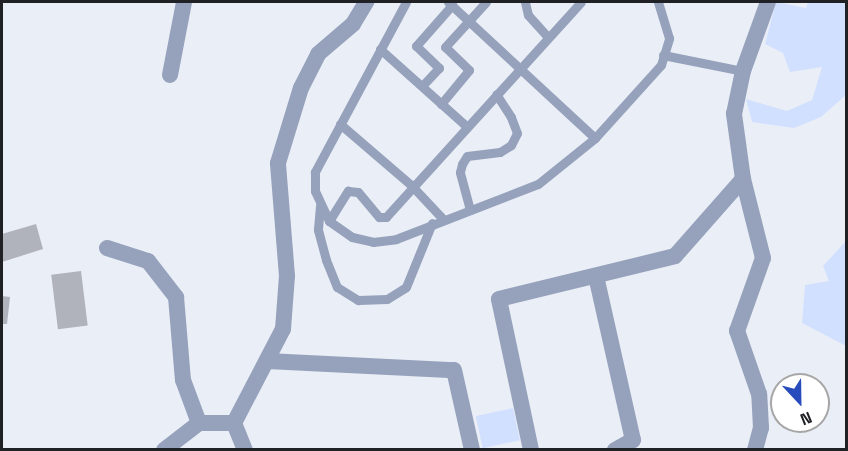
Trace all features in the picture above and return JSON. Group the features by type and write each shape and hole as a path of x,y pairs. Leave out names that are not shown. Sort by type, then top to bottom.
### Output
{"street":[{"path":"170,75 184,2"},
{"path":"234,423 283,329 287,303 278,163 301,88 318,54 353,24 366,2"},
{"path":"755,450 761,428 759,394 737,331 763,258 743,180 734,123 743,71 768,2"},
{"path":"531,450 499,299 675,256 743,180"},
{"path":"107,248 148,261 176,297 183,380 200,423"},
{"path":"596,276 633,440 615,450"},
{"path":"267,361 454,370 472,450"},
{"path":"164,450 200,423 234,423"},
{"path":"234,423 245,450"}],"lane":[{"path":"406,2 315,172 320,206 318,231 337,287 358,300 387,299 406,286 432,223"},
{"path":"441,104 469,70 445,47 486,2"},
{"path":"525,2 528,15 548,37"},
{"path":"329,221 348,191 358,192 378,217 386,217 466,126 581,2"},
{"path":"320,206 329,221 352,237 373,243 396,239 442,218 470,210 538,184 595,138 642,88 663,55 669,38 658,2"},
{"path":"422,86 439,68 416,46 450,3 595,138"},
{"path":"380,49 466,126"},
{"path":"663,55 743,71"},
{"path":"470,210 460,172 462,164 467,156 500,152 511,145 516,133 511,117 496,94"},
{"path":"340,124 412,186 442,218"}],"shaded area":[{"path":"776,2 806,8 808,2 846,2 846,95 821,117 794,128 752,122 746,99 787,111 812,100 822,67 790,72 783,53 765,44"},
{"path":"846,241 846,346 802,323 805,285 829,281 823,266"},
{"path":"513,408 520,440 483,448 476,416"}],"building":[{"path":"36,224 43,249 2,262 2,234"},
{"path":"81,271 88,326 58,329 51,275"},
{"path":"2,296 10,297 7,324 2,324"}]}
